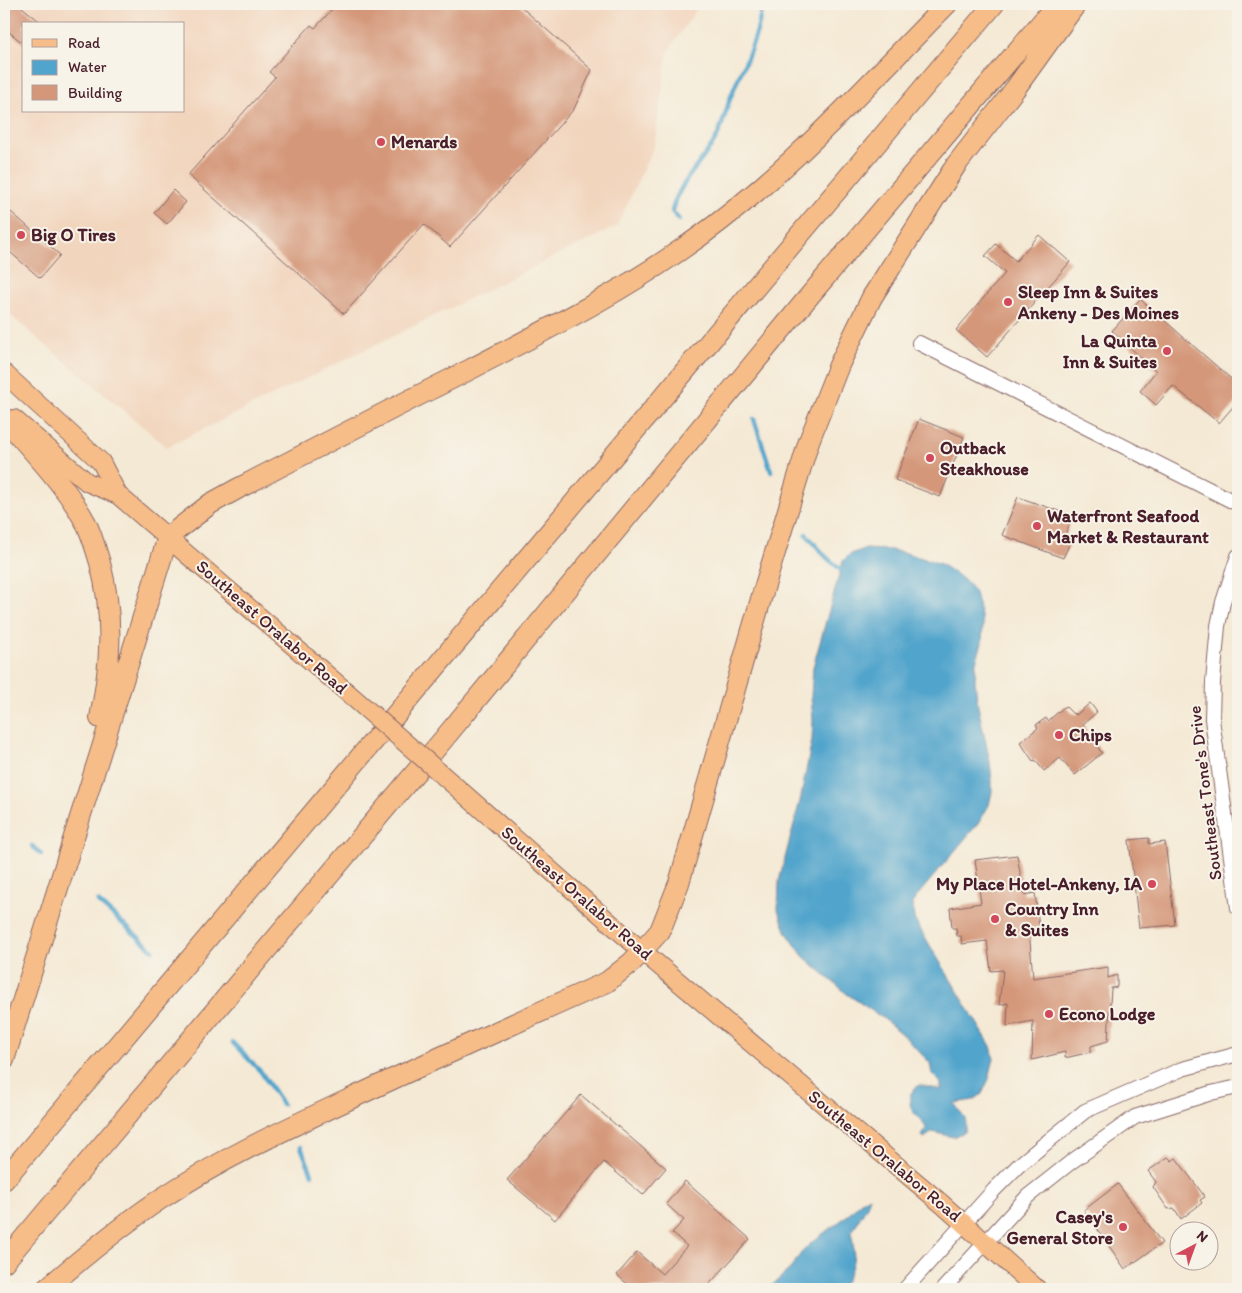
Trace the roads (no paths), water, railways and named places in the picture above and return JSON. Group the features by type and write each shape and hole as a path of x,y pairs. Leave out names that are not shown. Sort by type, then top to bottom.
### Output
{"highway":[{"path":"4,1060 168,537 210,504 238,488 548,329 615,293 680,251 761,189 947,4"},
{"path":"4,1180 994,4"},
{"path":"4,1262 442,742 805,301 1057,4"},
{"path":"46,1289 121,1228 159,1200 204,1173 278,1132 607,982 632,962 660,931 679,883 763,592 809,442 839,365 872,297 956,165 1015,89 1076,4"},
{"path":"4,418 64,491 86,524 97,552 104,580 109,610 109,670 74,837"}],"main road":[{"name":"Southeast Oralabor Road","path":"4,372 101,462 118,495"},
{"name":"Southeast Oralabor Road","path":"4,410 87,482 118,495 168,537 642,951 986,1242 1038,1289"}],"street":[{"path":"919,343 1238,504"},
{"name":"Southeast Tone's Drive","path":"1238,556 1223,602 1218,626 1212,682 1212,719 1238,908"},
{"path":"906,1289 994,1190 1019,1165 1085,1111 1182,1070 1238,1054"},
{"path":"943,1289 1028,1196 1071,1162 1135,1118 1211,1093 1238,1088"}],"water":[{"path":"865,549 891,550 941,564 967,582 975,593 983,624 982,643 976,662 975,681 978,706 990,762 992,792 989,805 980,821 913,903 914,919 991,1046 994,1058 989,1079 982,1094 974,1100 955,1103 964,1116 966,1126 964,1132 953,1137 933,1132 924,1138 922,1136 926,1129 924,1124 911,1107 910,1095 920,1085 941,1090 941,1083 932,1074 930,1063 884,1019 847,994 803,956 787,933 778,910 779,881 801,797 812,740 811,697 813,667 843,561 850,554"},
{"path":"870,1197 867,1206 851,1233 854,1248 853,1262 841,1289 768,1289 791,1268 801,1253 813,1241 843,1219 863,1200"}],"waterway":[{"path":"679,220 672,211 675,201 684,184 719,132 730,99 750,52 758,27 761,4"},
{"path":"754,419 771,471"},
{"path":"806,534 826,557 840,569"},
{"path":"32,846 41,854"},
{"path":"98,902 153,950"},
{"path":"233,1043 261,1072 282,1104"},
{"path":"301,1147 312,1174"}],"place":[{"name":"Menards","path":"381,142"},
{"name":"Big O Tires","path":"21,235"},
{"name":"Sleep Inn & Suites Ankeny - Des Moines","path":"1008,302"},
{"name":"La Quinta Inn & Suites","path":"1167,351"},
{"name":"Outback Steakhouse","path":"930,458"},
{"name":"Waterfront Seafood Market & Restaurant","path":"1037,526"},
{"name":"Chips","path":"1059,735"},
{"name":"My Place Hotel-Ankeny, IA","path":"1152,884"},
{"name":"Country Inn & Suites","path":"995,919"},
{"name":"Econo Lodge","path":"1049,1014"},
{"name":"Casey's General Store","path":"1123,1227"}]}
